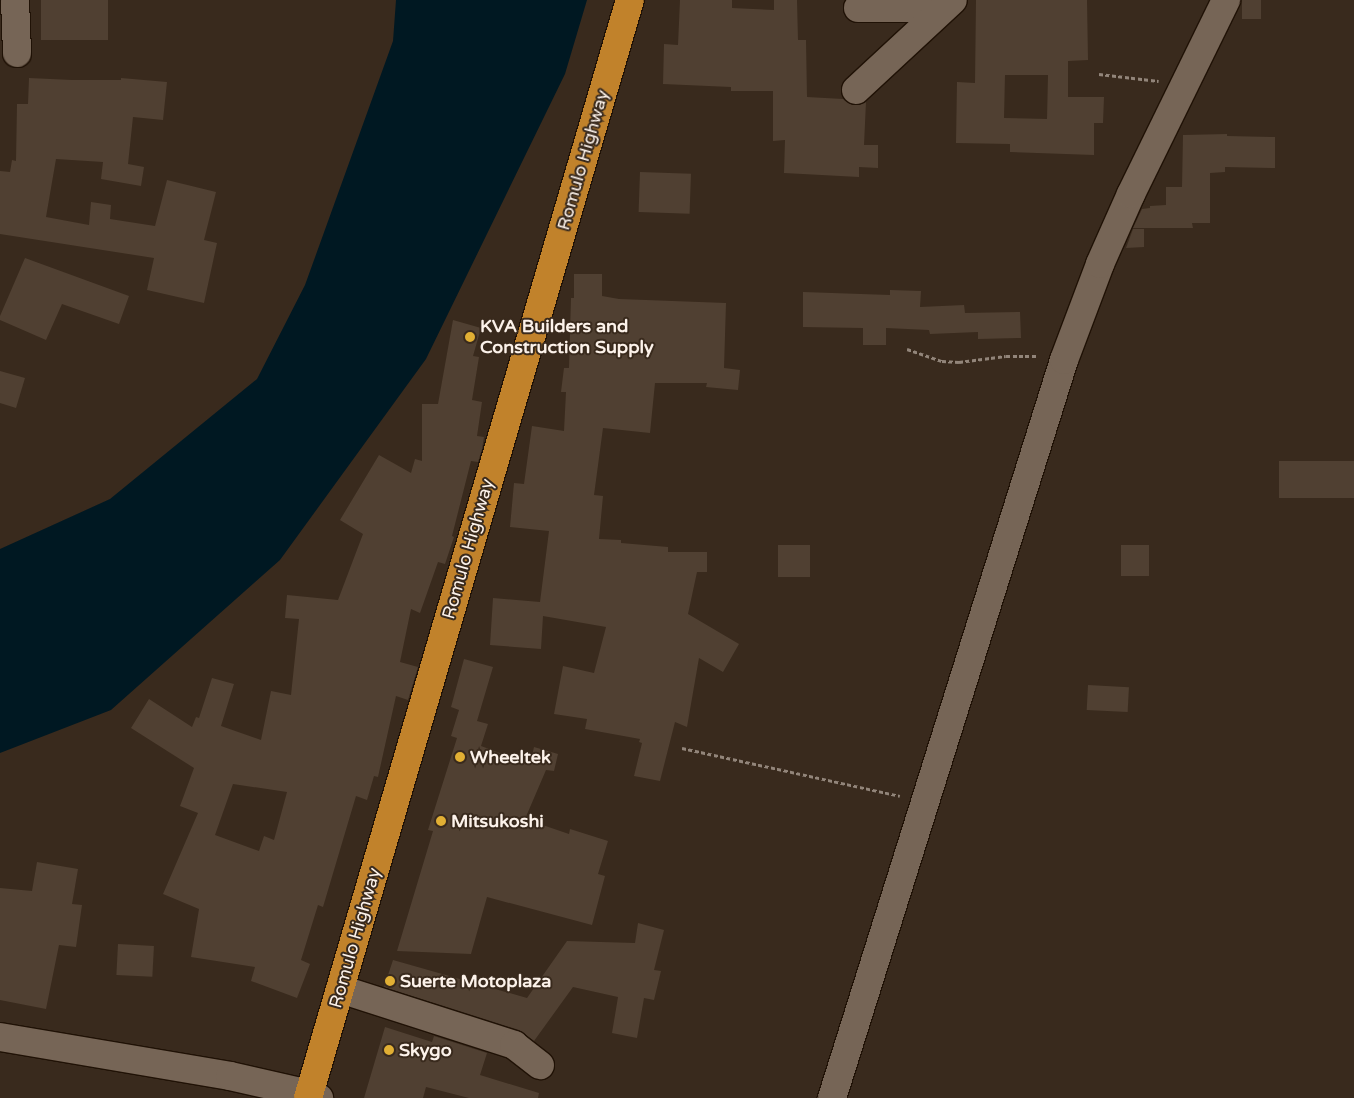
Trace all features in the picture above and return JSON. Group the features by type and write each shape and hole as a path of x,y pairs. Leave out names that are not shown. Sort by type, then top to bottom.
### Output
{"highway":[{"name":"Romulo Highway","path":"312,1097 340,989 630,0"}],"street":[{"path":"15,0 17,53"},
{"path":"832,1098 1064,360 1104,256 1184,84 1226,0"},
{"path":"858,8 948,4"},
{"path":"856,90 948,4"},
{"path":"340,989 514,1045 540,1066"},
{"path":"0,1037 230,1076 312,1097"}],"path":[{"path":"1099,74 1184,84"},
{"path":"907,350 942,361 959,362 1025,355 1064,360"},
{"path":"682,748 925,801"}],"water":[{"path":"396,0 587,0 565,74 426,359 280,560 111,710 0,753 0,549 110,499 257,379 305,285 393,41"}],"building":[{"path":"41,0 108,0 108,40 41,40"},
{"path":"680,0 732,0 732,8 774,10 774,0 797,0 798,40 806,40 807,97 843,99 852,105 866,102 864,145 878,145 878,168 859,167 859,177 784,173 785,140 773,141 773,91 731,91 731,87 663,84 664,44 678,45"},
{"path":"976,0 1087,0 1088,60 1068,61 1068,97 1104,97 1103,123 1094,123 1094,155 1010,152 1010,144 956,143 957,82 975,83","holes":["1005,75 1048,75 1047,119 1004,118"]},
{"path":"1242,0 1261,0 1261,19 1242,19"},
{"path":"29,78 121,80 121,78 167,82 163,120 133,117 128,164 144,167 141,186 101,179 103,162 56,159 46,217 89,225 91,202 111,205 110,219 155,226 167,180 216,192 204,240 217,243 204,303 147,290 154,258 0,234 0,171 10,172 12,160 16,161 17,104 28,104"},
{"path":"1227,134 1227,136 1275,137 1275,168 1225,167 1225,172 1210,173 1210,223 1192,223 1193,228 1133,228 1142,209 1150,208 1150,206 1166,205 1166,187 1182,187 1183,135"},
{"path":"640,172 691,174 690,214 639,212"},
{"path":"1133,229 1144,229 1144,247 1126,248"},
{"path":"25,258 129,296 119,324 62,304 46,340 0,320"},
{"path":"574,274 602,274 602,296 619,299 726,303 724,368 740,370 738,390 706,387 707,383 655,383 650,433 603,428 594,495 603,496 599,539 621,540 621,543 668,547 668,552 707,552 707,572 697,572 688,614 739,644 723,672 699,658 687,727 675,722 660,781 634,776 642,743 639,742 640,739 585,729 587,719 554,714 563,666 594,673 606,627 543,616 541,649 490,645 493,598 540,602 549,531 510,527 514,483 524,484 532,426 564,431 566,392 561,392 564,368 569,368 571,298 574,298"},
{"path":"890,290 921,291 920,307 964,305 965,313 1020,312 1021,338 978,339 978,332 930,334 929,330 886,328 886,345 863,345 863,328 803,327 803,292 890,295"},
{"path":"453,320 481,328 473,356 479,357 472,400 482,402 477,436 484,437 482,449 478,462 471,461 452,536 454,537 445,564 438,562 420,613 411,609 400,662 418,667 408,700 396,696 378,777 374,776 367,800 356,796 323,907 318,905 301,960 310,964 297,998 251,981 255,967 191,957 199,909 163,894 198,813 180,806 194,768 131,728 149,699 192,727 196,717 199,718 212,678 234,684 221,726 261,740 271,691 291,695 299,619 285,618 287,595 338,600 363,534 340,520 379,455 411,473 415,459 422,461 422,404 438,404","holes":["233,784 287,792 274,840 264,836 259,851 215,835"]},
{"path":"0,371 25,378 16,408 0,403"},
{"path":"1279,461 1354,461 1354,498 1279,498"},
{"path":"778,545 810,545 810,577 778,577"},
{"path":"1121,545 1149,545 1149,576 1121,576"},
{"path":"464,659 493,667 477,721 488,724 481,746 530,764 534,747 558,754 554,771 546,770 525,819 569,834 570,829 608,841 598,874 605,876 592,925 487,897 471,954 397,951 433,831 428,830 457,738 451,736 459,710 451,707"},
{"path":"1088,685 1129,687 1128,712 1087,710"},
{"path":"37,862 78,869 72,904 82,905 76,947 59,945 46,1009 0,1000 0,888 32,891"},
{"path":"638,923 664,930 654,970 661,971 654,1000 644,998 637,1038 612,1033 618,997 573,987 534,1041 519,1030 384,987 393,960 527,998 567,941 635,943"},
{"path":"118,944 154,946 152,977 116,975"},
{"path":"385,1027 432,1042 434,1036 487,1053 480,1075 539,1093 538,1098 469,1098 426,1087 423,1098 364,1098"}],"place":[{"name":"KVA Builders and Construction Supply","path":"470,337"},
{"name":"Wheeltek","path":"460,757"},
{"name":"Mitsukoshi","path":"441,821"},
{"name":"Suerte Motoplaza","path":"390,981"},
{"name":"Skygo","path":"389,1050"}]}
